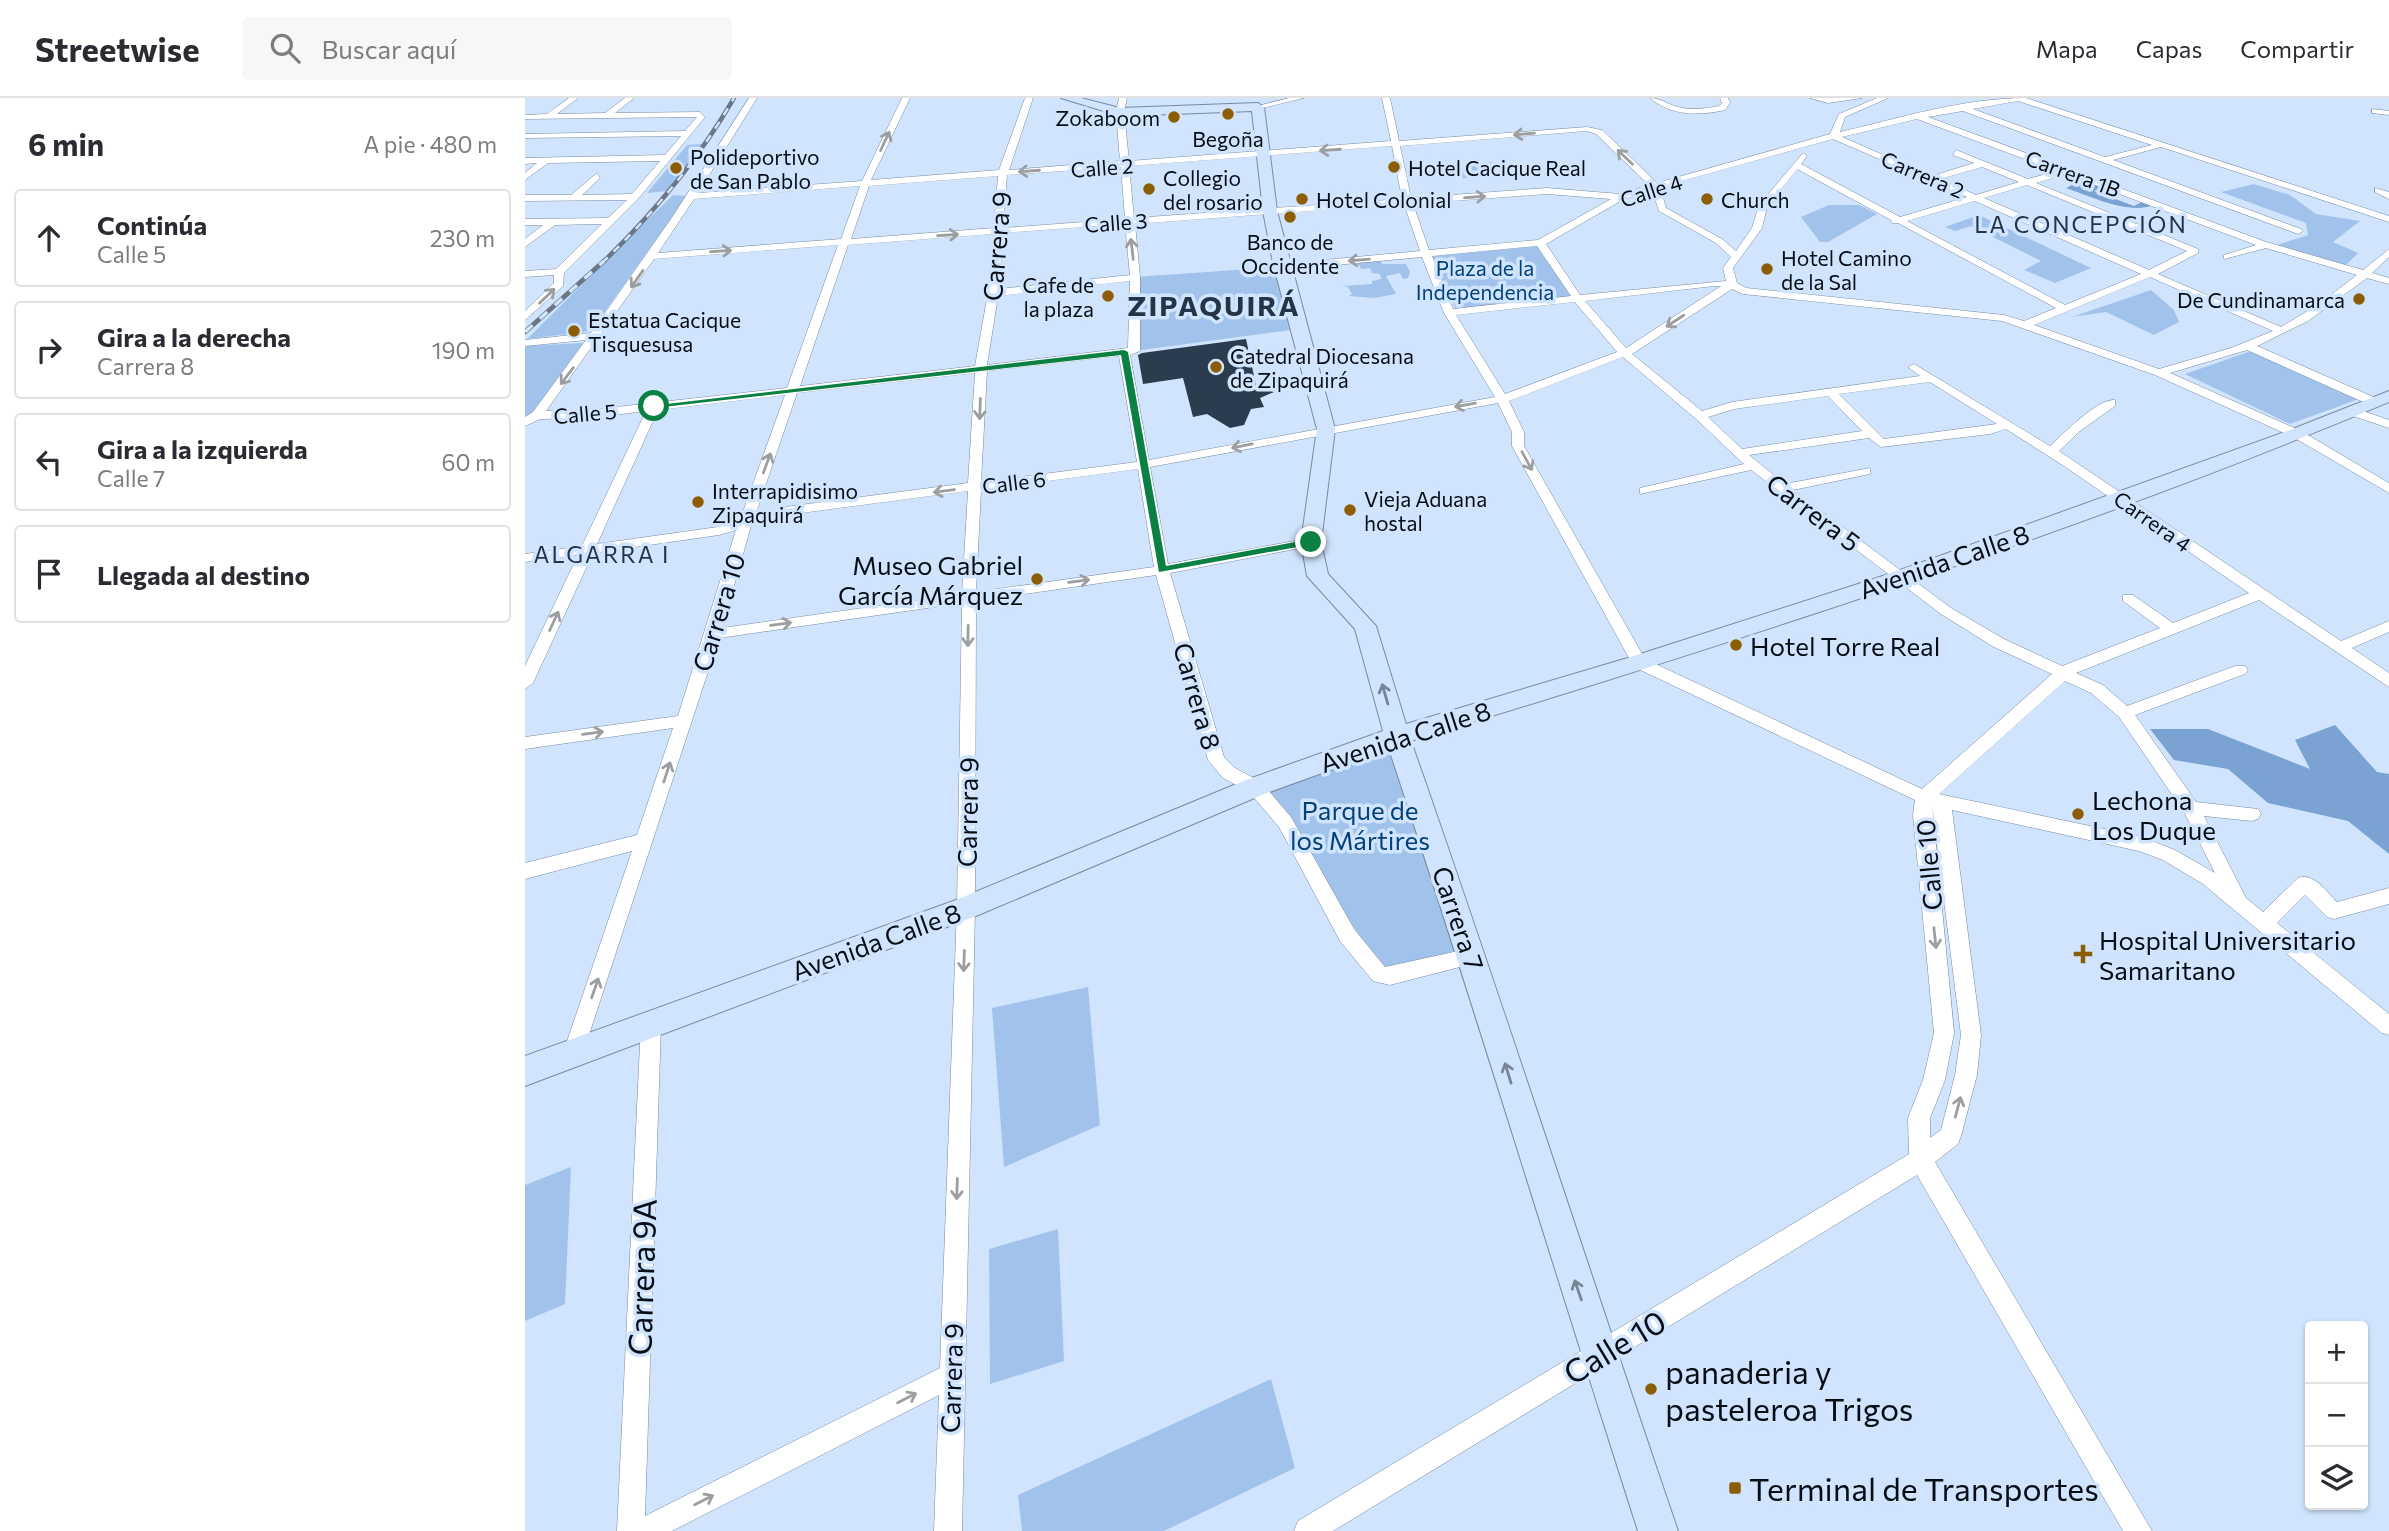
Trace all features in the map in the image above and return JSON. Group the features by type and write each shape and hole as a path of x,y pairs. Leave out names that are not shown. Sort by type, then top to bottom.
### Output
{"street":[{"path":"548,117 574,98"},
{"path":"585,134 630,98"},
{"path":"525,422 537,415 653,256 694,196 753,98"},
{"name":"Carrera 10","path":"573,1053 713,634 745,524 865,184 906,98"},
{"name":"Carrera 9","path":"948,1531 965,908 969,596 977,487 981,367 993,293 996,231 1003,173 1029,98"},
{"path":"1067,98 1120,112 1258,107 1300,98"},
{"name":"Carrera 8","path":"1123,98 1120,112 1135,277 1129,352 1142,465 1162,570 1216,760 1229,773 1255,787 1285,822 1347,935 1380,975 1390,976 1472,956"},
{"path":"1386,98 1398,145 1407,200 1450,313 1502,399 1518,432 1518,446 1639,663"},
{"path":"1654,98 1679,110 1694,112 1722,108 1726,103 1724,98"},
{"path":"1814,98 1829,101 1858,98"},
{"path":"1834,136 1842,116 1884,98"},
{"path":"2021,98 2389,219"},
{"name":"Calle 4","path":"1281,267 1540,243 1622,197 1655,186 1814,144 1834,136 1917,116 2021,98"},
{"name":"Carrera 7","path":"1258,107 1270,211 1281,267 1326,429 1311,542 1318,576 1365,626 1397,736 1472,956 1541,1179 1658,1531"},
{"path":"1963,108 2298,231 2228,257"},
{"path":"2375,111 2389,113"},
{"path":"525,117 700,114 701,117 635,197 559,272 525,274"},
{"name":"Carrera 1B","path":"1917,116 2265,245 2389,281"},
{"name":"Calle 2","path":"694,196 1593,130 1655,186"},
{"path":"525,136 686,133"},
{"name":"Carrera 2","path":"1834,136 2281,331"},
{"path":"1732,284 1728,268 1757,228 1762,207 1814,144"},
{"path":"1895,220 2160,145"},
{"path":"1956,153 2022,183 2195,251 2149,274 2024,325"},
{"path":"525,161 668,158"},
{"path":"525,177 547,160"},
{"path":"1934,178 1981,164"},
{"path":"1796,165 2065,309"},
{"path":"574,197 597,176"},
{"path":"1655,186 1662,209 1720,241 1737,256"},
{"path":"2378,190 2389,195"},
{"name":"Calle 3","path":"653,256 1547,191 1622,197"},
{"path":"527,199 635,197"},
{"path":"525,222 613,221"},
{"path":"525,244 552,222"},
{"name":"Carrera 5","path":"1540,243 1578,299 1624,353 1700,416 1753,466 1946,611 1999,643 2066,671 2097,689 2126,713 2191,808 2241,906"},
{"path":"2159,373 2247,346 2281,331 2365,275 2389,252"},
{"path":"525,317 559,284 559,272"},
{"path":"993,293 1135,277"},
{"path":"1450,313 1714,283 1732,284 1743,291 2004,318 2159,373 2297,434 2389,489"},
{"name":"Calle 6","path":"525,558 719,531 785,511 1142,465 1326,429 1502,399 1624,353 1732,284"},
{"path":"525,342 596,336"},
{"path":"2247,346 2382,399"},
{"name":"Calle 5","path":"537,415 562,416 1129,352"},
{"name":"Carrera 4","path":"1914,367 2051,452 2389,681"},
{"path":"1700,416 1732,406 1931,378"},
{"path":"1832,394 1881,443 1990,430 2006,425"},
{"name":"Avenida Calle 8","path":"525,1071 965,908 1255,787 1397,736 1639,663 1901,578 2297,434 2382,399"},
{"path":"2051,452 2076,428 2112,403"},
{"path":"525,683 654,406"},
{"path":"2354,412 2389,425"},
{"path":"1737,453 1870,434"},
{"path":"1645,491 1753,466"},
{"path":"1783,488 1864,471"},
{"path":"713,634 1162,570 1311,542"},
{"path":"1933,800 2066,671 2260,594"},
{"path":"2128,598 2171,629"},
{"path":"2340,647 2389,626"},
{"name":"Calle 10","path":"1639,663 1933,800"},
{"path":"2126,713 2241,670"},
{"path":"525,743 683,721"},
{"path":"1933,800 2143,844 2169,855 2210,879 2389,1026"},
{"name":"Calle 10","path":"1308,1531 1920,1160 1950,1136 1966,1075 1971,1035 1933,800"},
{"name":"Calle 10","path":"1920,1160 1919,1118 1934,1080 1944,1033 1922,815 1933,800"},
{"path":"2191,808 2252,814"},
{"path":"525,871 645,840"},
{"path":"2263,925 2305,883 2334,911 2389,896"},
{"name":"Carrera 9A","path":"631,1531 651,1023"},
{"path":"1920,1160 1949,1205 2138,1531"},
{"path":"643,1531 951,1376"}],"green space":[{"name":"Polideportivo de San Pablo","path":"702,144 668,191 647,193 687,145"},
{"path":"1491,162 1500,174 1457,179 1449,167"},
{"path":"2254,184 2290,195 2316,214 2360,221 2333,242 2358,253 2345,266 2277,245 2308,235 2306,223 2221,192"},
{"path":"673,195 687,196 591,331 527,339"},
{"path":"1829,205 1859,205 1877,214 1828,242 1820,242 1801,217"},
{"path":"1979,215 2091,268 2055,283 2024,270 2041,261 1971,226 1955,231 1945,227"},
{"name":"Plaza de la Independencia","path":"1539,244 1572,299 1457,312 1431,256"},
{"path":"1379,259 1382,264 1406,264 1410,272 1408,278 1403,279 1400,273 1386,276 1396,294 1374,298 1349,296 1352,294 1348,287 1343,286 1372,284 1372,281 1381,279 1380,274 1372,273 1370,268 1361,269 1357,261"},
{"path":"1281,267 1298,329 1134,351 1135,277"},
{"path":"2151,290 2174,310 2179,322 2154,335 2106,312 2072,317"},
{"path":"583,343 533,412 525,419 525,346"},
{"path":"2251,351 2359,399 2290,424 2185,374"},
{"name":"Parque de los Mártires","path":"1400,743 1465,948 1383,972 1264,789"},
{"path":"1088,987 1100,1125 1004,1167 992,1008"},
{"path":"571,1167 565,1304 525,1321 525,1185"},
{"path":"1058,1229 1064,1361 990,1384 989,1249"},
{"path":"1271,1379 1295,1468 1164,1531 1022,1531 1018,1495"}],"shaded area":[{"path":"2078,182 2103,187 2094,191 2134,206 2144,201 2154,205 2144,208 2122,206 2066,188"},
{"path":"2335,725 2377,772 2389,774 2389,854 2348,821 2268,803 2228,769 2174,760 2150,729 2208,729 2310,769 2295,740"}],"building":[{"name":"Catedral Diocesana de Zipaquirá","path":"1246,339 1256,385 1274,392 1260,398 1264,407 1251,409 1244,425 1230,428 1207,414 1193,417 1183,378 1143,384 1138,355 1142,353"}],"railway":[{"path":"604,261 674,185 734,98"},
{"path":"525,332 604,261"}],"place":[{"name":"Begoña","path":"1228,114"},
{"name":"Zokaboom","path":"1174,117"},
{"name":"Hotel Cacique Real","path":"1394,167"},
{"name":"Polideportivo de San Pablo","path":"676,168"},
{"name":"Collegio del rosario","path":"1149,189"},
{"name":"Hotel Colonial","path":"1302,199"},
{"name":"Church","path":"1707,199"},
{"name":"Banco de Occidente","path":"1290,217"},
{"name":"Hotel Camino de la Sal","path":"1767,269"},
{"name":"Cafe de la plaza","path":"1108,296"},
{"name":"De Cundinamarca","path":"2359,299"},
{"name":"Estatua Cacique Tisquesusa","path":"574,331"},
{"name":"Catedral Diocesana de Zipaquirá","path":"1216,367"},
{"name":"Interrapidisimo Zipaquirá","path":"698,502"},
{"name":"Vieja Aduana hostal","path":"1350,510"},
{"name":"Museo Gabriel García Márquez","path":"1037,579"},
{"name":"Hotel Torre Real","path":"1736,645"},
{"name":"Lechona Los Duque","path":"2078,814"},
{"name":"Hospital Universitario Samaritano","path":"2083,954"},
{"name":"panaderia y pasteleroa Trigos","path":"1651,1389"},
{"name":"Terminal de Transportes","path":"1735,1488"}],"district":[{"name":"LA CONCEPCIÓN","path":"2081,224"},
{"name":"ZIPAQUIRÁ","path":"1214,305"},
{"name":"ALGARRA I","path":"602,554"}],"route":[{"path":"654,406 1124,352 1162,570 1311,542"}]}
